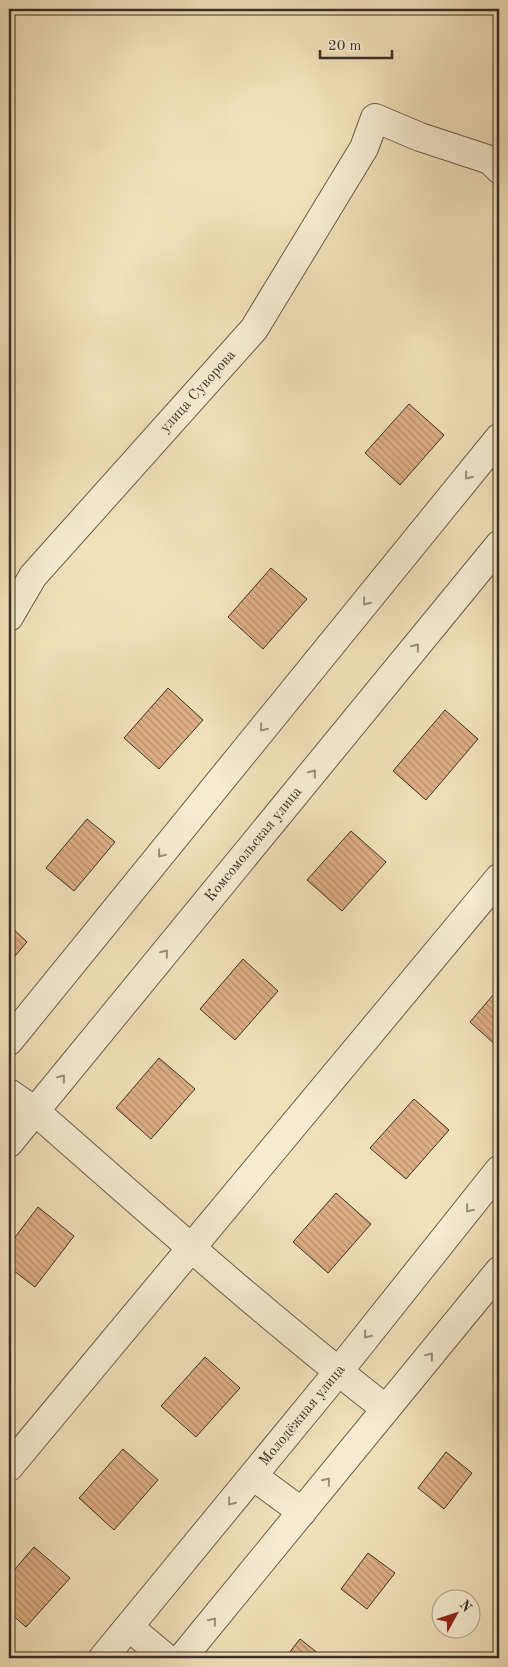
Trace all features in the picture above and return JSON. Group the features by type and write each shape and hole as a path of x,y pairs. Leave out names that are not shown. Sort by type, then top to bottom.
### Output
{"street":[{"name":"улица Суворова","path":"9,617 33,576 254,329 364,148 375,118 420,137 490,160 499,169"},
{"path":"9,1041 499,438"},
{"name":"Комсомольская улица","path":"9,1143 499,546"},
{"path":"9,1467 499,878"},
{"path":"9,1093 35,1111 190,1248 338,1372 386,1409"},
{"name":"Молодёжная улица","path":"103,1658 338,1372 499,1170"},
{"path":"182,1658 499,1271"},
{"path":"253,1476 302,1512"},
{"path":"129,1627 166,1658"}],"building":[{"path":"409,404 444,435 400,485 365,453"},
{"path":"271,568 307,599 263,649 228,617"},
{"path":"168,688 203,720 159,769 124,738"},
{"path":"445,710 478,739 426,800 393,771"},
{"path":"87,819 115,842 74,891 46,868"},
{"path":"351,831 386,862 342,911 307,880"},
{"path":"9,925 27,942 9,963"},
{"path":"243,959 278,991 235,1040 200,1009"},
{"path":"499,988 499,1048 470,1022"},
{"path":"159,1058 195,1089 151,1139 116,1108"},
{"path":"414,1099 449,1130 406,1179 370,1148"},
{"path":"336,1193 371,1224 328,1273 293,1242"},
{"path":"38,1207 74,1236 35,1287 9,1267 9,1245"},
{"path":"205,1357 240,1388 196,1437 161,1406"},
{"path":"123,1449 158,1480 114,1530 79,1498"},
{"path":"446,1452 472,1473 444,1509 418,1488"},
{"path":"34,1547 70,1578 26,1627 9,1612 9,1576"},
{"path":"368,1553 395,1573 367,1609 341,1589"},
{"path":"300,1639 324,1658 285,1658"}]}
